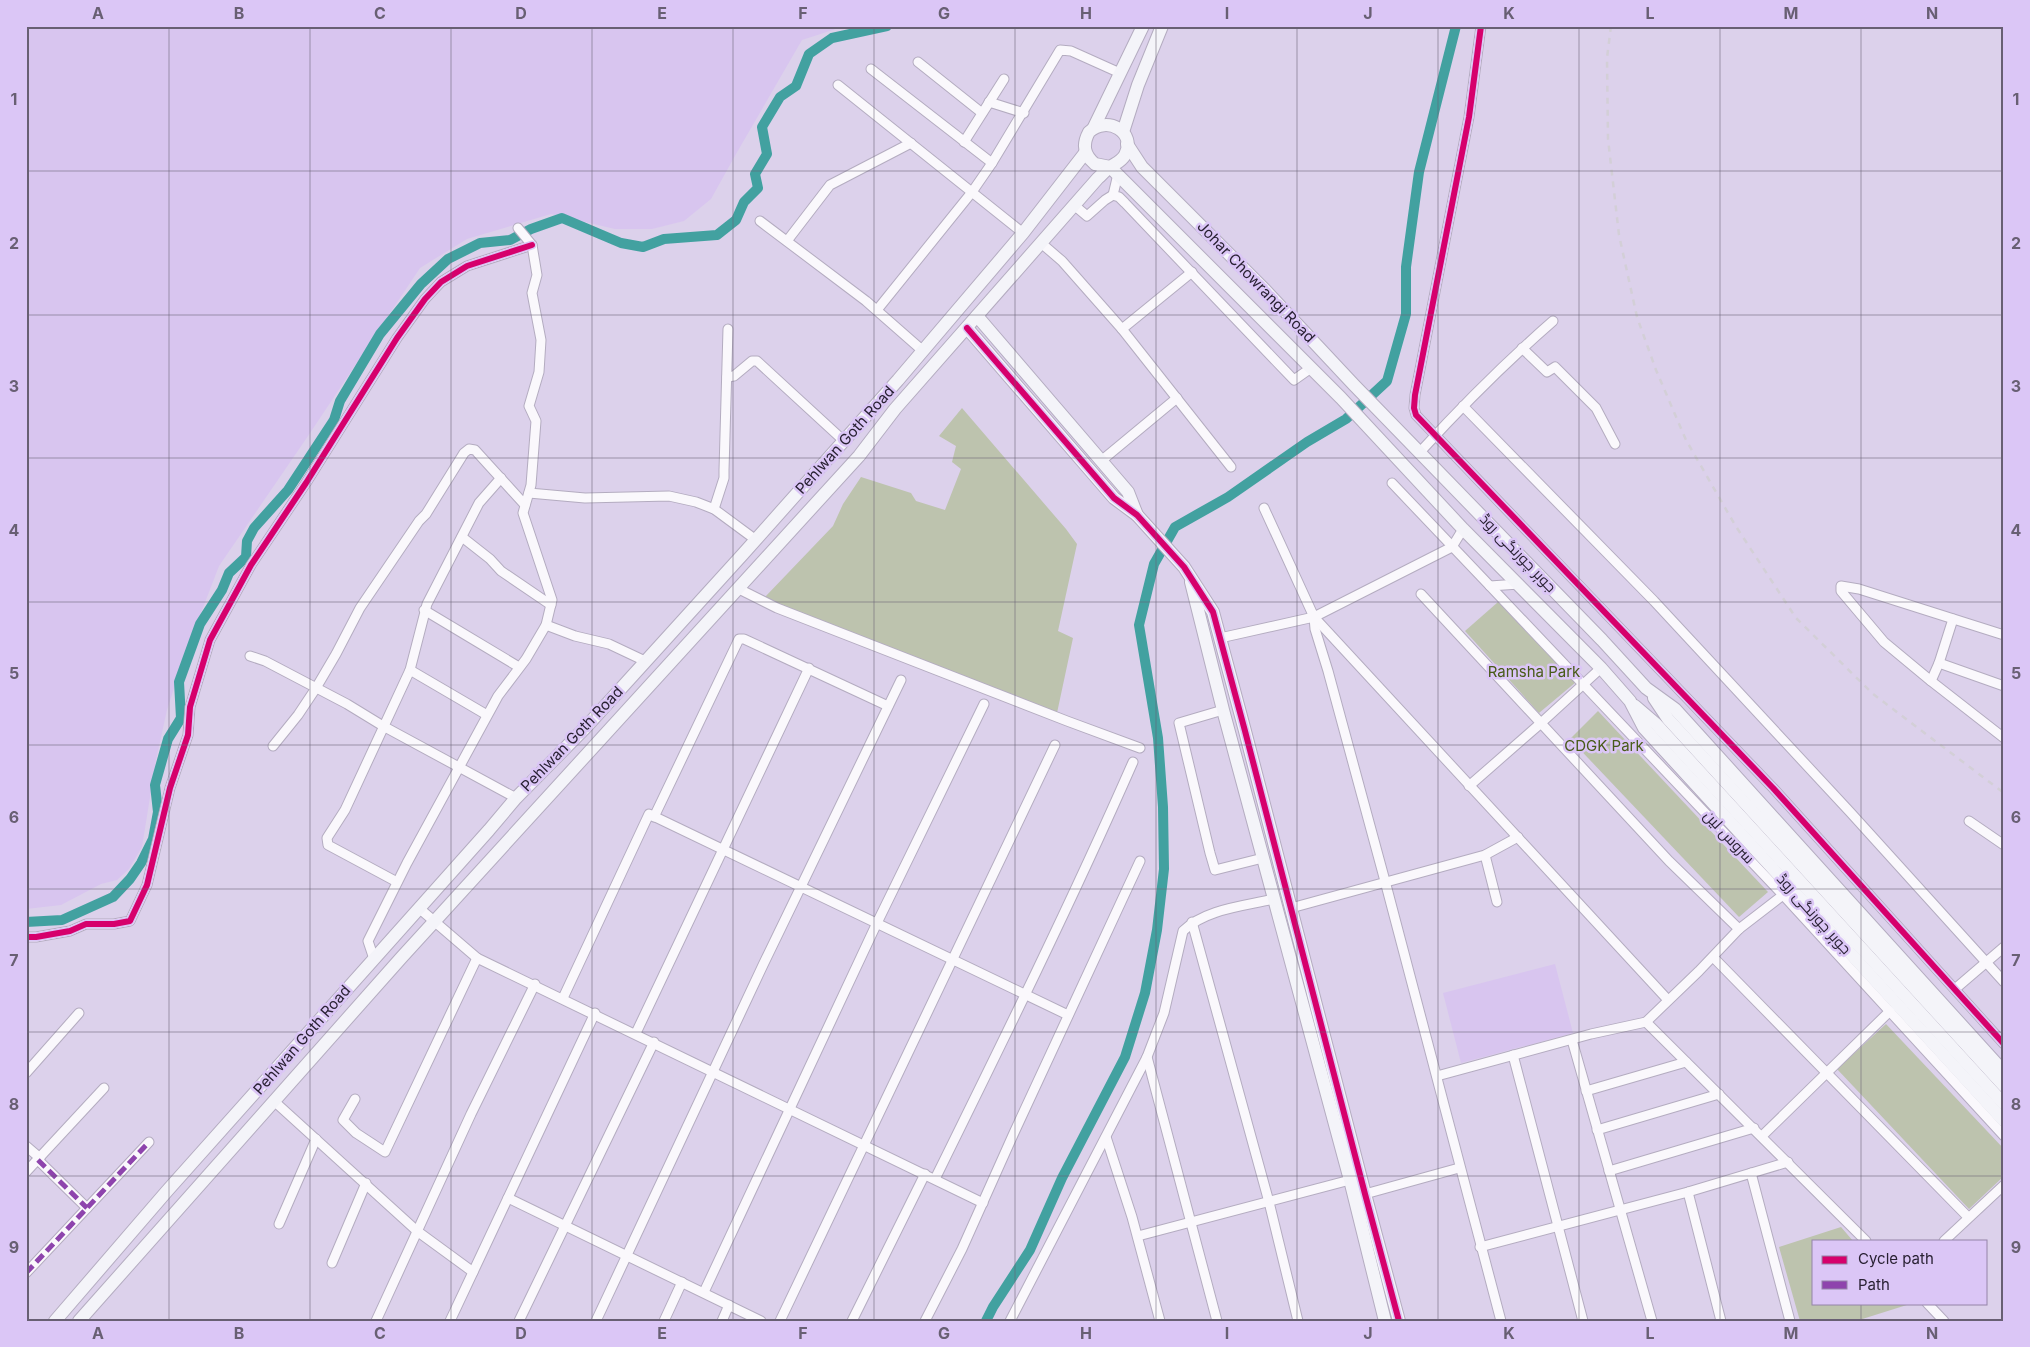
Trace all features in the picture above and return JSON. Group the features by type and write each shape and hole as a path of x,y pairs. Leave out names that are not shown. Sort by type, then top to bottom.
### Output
{"main road":[{"path":"1142,26 1094,127 1085,138 1085,153 1095,164 1114,170 1124,158 1125,138 1136,92 1162,26"},
{"path":"1094,127 1110,124 1117,127 1125,138"},
{"name":"Johar Chowrangi Road","path":"1125,138 1142,168 1266,291 1387,419"},
{"name":"Pehlwan Goth Road","path":"55,1321 167,1191 271,1077 516,798 586,726 756,540 889,390 1023,233 1085,153"},
{"name":"Johar Chowrangi Road","path":"1114,170 1373,432"},
{"name":"Pehlwan Goth Road","path":"79,1321 435,921 859,456 902,401 1074,206 1114,170"},
{"path":"977,316 1128,492 1137,515"},
{"path":"967,328 1114,498 1137,515 1187,570 1212,612 1291,908 1340,1122 1350,1180 1385,1321"},
{"path":"889,390 902,401"},
{"name":"جوہر چورنگی روڈ","path":"1387,419 1646,688 1668,719 2004,1086"},
{"name":"جوہر چورنگی روڈ","path":"1373,432 1463,529 1601,668 1630,702 1656,724 2004,1104"},
{"path":"1187,570 1274,899 1340,1122 1365,1194 1400,1321"},
{"name":"جوہر چورنگی روڈ","path":"1646,688 1675,710 2004,1072"},
{"name":"جوہر چورنگی روڈ","path":"1630,702 1639,732 2004,1121"},
{"path":"341,996 356,1009"},
{"path":"271,1077 285,1090"},
{"path":"76,1298 88,1311"}],"street":[{"path":"1481,26 1469,117 1415,395 1414,408 1416,415 1772,788 2004,1044"},
{"path":"877,310 972,192 1024,113 1060,50 1071,51 1120,73"},
{"path":"918,62 982,113"},
{"path":"871,69 992,163"},
{"path":"964,142 1004,79"},
{"path":"838,85 1023,233"},
{"path":"989,102 1024,113"},
{"path":"787,241 830,185 910,143"},
{"path":"1113,195 1114,170"},
{"path":"1074,206 1087,216 1104,200 1113,195 1119,197 1294,380 1311,368"},
{"path":"760,221 877,310 923,351"},
{"path":"374,959 368,940 487,715 546,625 552,600 523,513 531,485 536,421 529,406 538,372 540,340 532,293 537,275 529,242 518,228"},
{"path":"26,937 70,931 86,924 114,924 130,921 147,885 170,788 188,735 190,707 210,640 251,565 306,484 398,338 425,299 441,282 466,266 529,242"},
{"path":"1041,243 1062,261 1122,329 1231,467"},
{"path":"1122,329 1192,272"},
{"path":"1420,452 1463,406 1522,348 1553,322"},
{"path":"714,509 724,478 728,329"},
{"path":"1522,348 1547,372 1555,367 1594,405 1615,444"},
{"path":"727,377 734,376 752,361 757,362 844,441"},
{"path":"1101,461 1178,398"},
{"path":"1463,406 1654,601 1850,812 2004,982"},
{"path":"273,746 298,715 316,688 360,608 426,514 464,453 469,449 475,450 525,505"},
{"path":"397,882 328,845 326,841 345,810 410,670 419,639 424,610 479,504 501,478"},
{"name":"سروس لین","path":"1392,483 1584,683 1639,732 1783,895 2004,1136"},
{"path":"528,493 585,498 669,496 696,502 714,509 756,540"},
{"path":"1264,508 1314,617 1668,1000"},
{"path":"1220,638 1314,617 1452,546 1463,529"},
{"path":"462,537 490,559 501,571 550,605"},
{"path":"1490,586 1519,584"},
{"path":"2004,635 1859,589 1840,586 1841,591 1884,642 2004,738"},
{"path":"739,589 777,608 1140,748"},
{"path":"1421,594 1669,861 1739,929"},
{"path":"424,610 519,668"},
{"path":"1314,617 1315,629 1385,881 1437,1076 1459,1168 1501,1321"},
{"path":"1931,681 1953,618"},
{"path":"546,625 575,636 609,644 645,661"},
{"path":"654,817 739,638 809,668 888,706"},
{"path":"250,656 265,660 516,798"},
{"path":"1938,663 2004,686"},
{"path":"636,1033 809,668"},
{"path":"1469,786 1601,668"},
{"path":"410,670 487,715"},
{"path":"596,1321 800,888 901,680"},
{"path":"704,1292 876,925 984,704"},
{"path":"1224,710 1179,723 1210,854 1215,870 1263,858"},
{"path":"780,1321 1054,745"},
{"path":"935,1179 1026,995 1133,762"},
{"path":"563,998 649,814 1068,1016"},
{"path":"1969,821 2004,845"},
{"path":"1291,908 1485,855 1518,837"},
{"path":"1485,855 1497,902"},
{"path":"925,1321 962,1249 1140,861"},
{"path":"1437,1076 1646,1022 1739,929 1783,895"},
{"path":"1010,1321 1147,1057 1164,1013 1183,931 1192,922 1222,911 1274,899"},
{"path":"420,909 477,958 535,984 983,1203"},
{"path":"1192,922 1269,1202 1298,1321"},
{"path":"1954,989 2004,947"},
{"path":"1713,957 1968,1217"},
{"path":"355,1099 343,1120 356,1133 385,1152 477,958"},
{"path":"376,1321 471,1114 535,984"},
{"path":"1762,1136 1890,1011"},
{"path":"26,1073 79,1013"},
{"path":"450,1321 594,1013"},
{"path":"1646,1022 1865,1240"},
{"path":"1572,1040 1608,1172 1652,1321"},
{"path":"519,1321 654,1042"},
{"path":"1513,1055 1583,1321"},
{"path":"1147,1057 1217,1321"},
{"path":"1586,1091 1686,1062"},
{"path":"26,1172 104,1088"},
{"path":"1597,1130 1720,1094"},
{"path":"275,1102 417,1231 473,1272"},
{"path":"1608,1172 1754,1128"},
{"path":"1106,1137 1138,1236 1160,1321"},
{"path":"280,1224 316,1139"},
{"path":"26,1273 149,1142"},
{"path":"26,1146 88,1208"},
{"path":"1480,1247 1688,1192 1788,1162"},
{"path":"1365,1194 1459,1168"},
{"path":"1751,1172 1790,1321"},
{"path":"852,1321 925,1174"},
{"path":"1138,1236 1190,1224 1350,1180"},
{"path":"332,1263 366,1183"},
{"path":"1945,1240 2004,1185"},
{"path":"1688,1192 1721,1321"},
{"path":"508,1198 761,1321"},
{"path":"664,1321 682,1282"},
{"path":"1928,1304 1944,1321"},
{"path":"722,1321 729,1305"}],"shaded area":[{"path":"26,26 845,26 802,40 711,199 684,221 652,229 615,229 551,214 467,239 420,268 219,566 184,657 167,710 156,760 142,847 129,869 117,880 101,884 61,905 26,909"},
{"path":"1555,964 1573,1033 1461,1063 1443,993"}],"green space":[{"path":"962,408 1077,544 1058,631 1073,638 1057,713 797,613 765,597 833,526 843,504 861,477 911,493 916,501 945,510 961,469 952,462 956,446 939,436"},
{"name":"Ramsha Park","path":"1498,602 1576,682 1539,713 1465,631"},
{"name":"CDGK Park","path":"1598,711 1768,892 1739,917 1570,739"},
{"path":"1886,1024 2004,1149 2004,1176 1969,1209 1837,1069"},
{"path":"1841,1227 1852,1240 1812,1240 1812,1304 1910,1304 1856,1321 1800,1321 1779,1247"}],"waterway":[{"path":"26,922 62,920 113,897 130,879 141,863 153,839 158,812 155,785 168,739 181,718 179,682 200,624 222,590 229,573 246,557 247,541 254,528 288,490 334,420 340,401 380,334 421,284 448,259 480,243 510,240 531,229 562,218 621,243 643,247 664,239 717,235 736,220 744,202 758,188 755,174 767,154 762,127 780,97 796,86 809,54 832,38 887,26"},
{"path":"986,1321 1030,1250 1062,1178 1125,1057 1145,993 1157,930 1164,869 1163,807 1158,738 1139,625 1154,564 1175,527 1228,497 1307,442 1346,419 1387,381 1406,314 1406,267 1419,172 1456,26"}],"railway":[{"path":"1611,26 1607,58 1608,139 1619,235 1637,317 1656,370 1686,440 1735,525 1796,618 1873,694 2004,793"}],"marked path":[{"path":"26,1273 149,1142"},
{"path":"38,1160 87,1208"}],"cycle path":[{"path":"1481,26 1469,117 1415,395 1414,408 1416,415 1773,788 2004,1044"},
{"path":"26,937 70,931 86,924 114,924 130,921 147,885 170,788 188,735 190,707 210,640 251,565 306,483 397,338 425,299 441,282 467,266 532,245"},
{"path":"967,328 1114,498 1137,515 1184,567 1213,612 1399,1321"}]}
